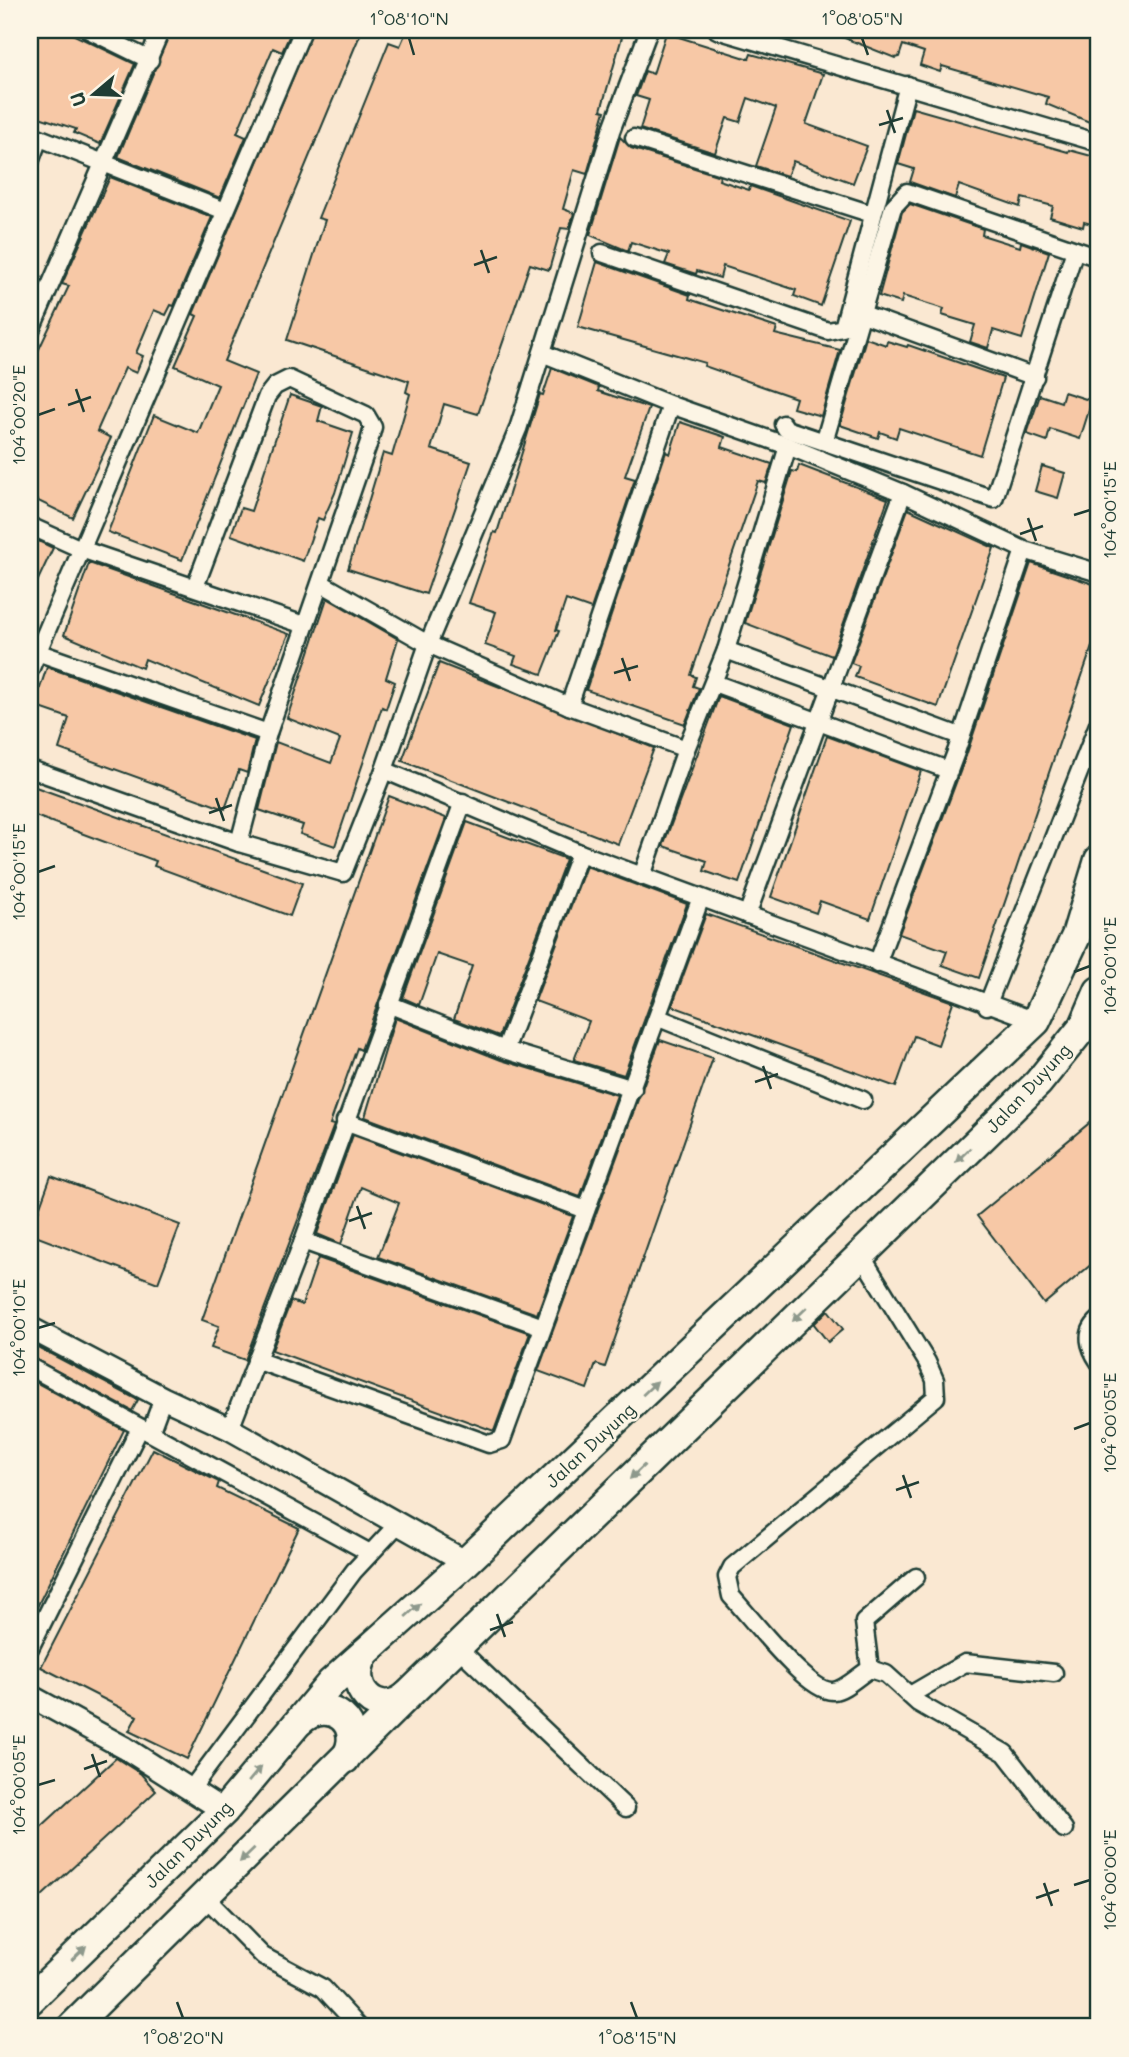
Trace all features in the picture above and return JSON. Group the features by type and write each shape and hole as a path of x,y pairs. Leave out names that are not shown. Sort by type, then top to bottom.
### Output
{"highway":[{"name":"Jalan Duyung","path":"30,2000 224,1811 331,1683 466,1562 1036,1021 1076,936 1099,860"},
{"name":"Jalan Duyung","path":"72,2027 457,1647 1038,1083 1084,1026 1098,999"},
{"path":"365,1653 357,1671 358,1680 367,1697 375,1702 394,1703 410,1693"},
{"path":"300,1721 316,1711 326,1710 344,1718 349,1725 352,1743 345,1759"}],"street":[{"path":"89,30 150,60"},
{"path":"30,332 161,30"},
{"path":"30,670 303,30"},
{"path":"30,769 239,842 342,873 384,770 428,644 518,429 611,131 649,30"},
{"path":"717,30 760,35 908,85 1099,143"},
{"path":"602,253 837,332 846,323 872,214 908,85"},
{"path":"30,162 35,136 225,211"},
{"path":"634,138 872,214"},
{"path":"825,439 893,207 907,192 1099,258"},
{"path":"783,424 786,429 825,439 994,499 1075,250"},
{"path":"863,314 1035,377"},
{"path":"542,353 904,493 1024,550 1099,573"},
{"path":"195,587 267,396 275,386 289,379 366,415 373,427 268,733 239,842"},
{"path":"569,705 671,405"},
{"path":"642,876 686,749 726,650 788,446"},
{"path":"747,915 904,493"},
{"path":"30,526 81,549 304,625"},
{"path":"877,964 1024,550"},
{"path":"321,583 428,644 569,705 686,749"},
{"path":"726,650 960,736"},
{"path":"37,652 268,733"},
{"path":"714,683 948,770"},
{"path":"987,1006 1099,722"},
{"path":"384,770 580,853 700,900 747,915 987,1006 1036,1021"},
{"path":"230,1429 303,1241 463,802"},
{"path":"505,1050 580,853"},
{"path":"256,1360 489,1444 502,1440 633,1089 700,900"},
{"path":"388,1004 505,1050 633,1089"},
{"path":"659,1018 863,1100"},
{"path":"345,1121 586,1210"},
{"path":"303,1241 543,1327"},
{"path":"861,1255 927,1362 935,1380 936,1397 732,1567 727,1586 731,1596 802,1673 822,1689 837,1690 870,1669 886,1674 909,1695 953,1724 994,1744 1005,1754 1064,1829"},
{"path":"1099,1320 1091,1327 1088,1337 1099,1362"},
{"path":"30,1328 163,1398 230,1429 466,1562"},
{"path":"30,1367 370,1553"},
{"path":"30,1648 163,1398"},
{"path":"192,1788 370,1553 398,1524"},
{"path":"870,1669 864,1622 916,1577"},
{"path":"457,1647 625,1808"},
{"path":"909,1695 965,1663 1054,1673"},
{"path":"30,1696 192,1788 224,1811"},
{"path":"205,1896 263,1955 323,1988 359,2027"}],"building":[{"path":"30,30 64,30 135,64 100,144 74,133 76,129 30,114"},
{"path":"171,30 292,30 282,52 273,48 237,133 246,137 220,198 118,157"},
{"path":"313,30 362,30 224,361 256,374 182,560 108,532 154,415 198,433 218,385 175,366 197,316 193,314"},
{"path":"407,30 624,30 601,110 605,111 587,174 574,170 563,209 574,213 569,229 561,228 549,270 530,264 478,414 444,404 431,449 471,462 426,594 348,569 383,453 392,456 410,394 406,392 409,381 287,340 325,220 318,218 389,42 400,46"},
{"path":"832,30 1068,30 1099,40 1099,126 1046,104 1048,97 942,66 940,72 920,65 924,52 903,45 899,57 895,58 832,33"},
{"path":"666,33 749,59 751,54 823,74 806,124 867,146 853,183 793,161 787,176 756,166 776,108 748,98 740,122 727,118 715,153 640,129 649,100 636,96 645,71 653,74"},
{"path":"913,108 1068,152 1069,150 1099,158 1099,226 1084,222 1083,227 1050,217 1053,206 1022,198 1020,207 959,185 955,198 910,182 914,169 898,164"},
{"path":"620,137 631,148 720,176 719,180 749,190 750,186 850,221 821,306 794,296 796,290 723,266 720,278 697,271 696,274 665,264 669,254 631,242 628,251 590,235"},
{"path":"110,177 212,217 174,306 171,305 166,315 154,310 136,353 143,356 136,373 125,368 97,431 111,438 73,518 30,497 30,368 69,286 62,284"},
{"path":"910,204 983,229 982,235 1020,247 1021,242 1049,252 1022,339 993,330 988,348 970,342 975,325 942,315 944,309 903,296 901,303 879,296 902,212"},
{"path":"597,262 690,295 689,299 777,328 775,334 840,350 821,416 793,408 796,398 704,366 705,363 578,327"},
{"path":"866,338 886,345 887,341 907,347 908,345 1003,378 980,455 899,428 896,438 880,432 878,438 840,425"},
{"path":"552,368 599,387 598,391 649,408 625,476 635,479 591,609 566,600 556,630 559,631 542,674 513,664 516,656 485,645 496,612 469,603 494,532 497,533 540,394 543,395"},
{"path":"1064,392 1092,401 1080,439 1050,429 1047,441 1027,434 1040,395 1061,402"},
{"path":"290,395 322,406 318,421 353,433 335,493 323,520 318,518 303,561 231,535 241,508 251,511"},
{"path":"680,422 725,437 722,447 772,464 766,483 758,481 691,675 696,677 693,686 699,688 685,724 586,690 666,452 670,454"},
{"path":"799,465 888,499 832,656 745,623 792,471 797,472"},
{"path":"1042,466 1065,473 1058,498 1035,491"},
{"path":"908,509 994,548 938,707 855,677 859,666 851,663"},
{"path":"30,537 53,548 30,597"},
{"path":"89,563 289,634 259,706 145,659 142,668 64,635"},
{"path":"1031,563 1099,586 1099,626 979,978 942,965 947,951 899,934 966,756"},
{"path":"327,598 398,639 386,678 395,682 386,709 382,707 335,846 300,834 303,825 259,810 276,742 331,763 340,739 287,718"},
{"path":"439,663 654,748 618,844 402,761"},
{"path":"47,667 255,740 247,773 239,770 225,809 59,749 69,718 34,706"},
{"path":"719,696 794,724 739,883 704,871 707,861 663,846"},
{"path":"827,736 921,771 870,919 820,901 816,913 771,897"},
{"path":"30,785 302,883 290,916 154,866 156,861 30,814"},
{"path":"389,796 446,818 361,1050 357,1048 330,1124 334,1125 245,1360 211,1348 219,1326 202,1320"},
{"path":"467,822 566,859 499,1036 454,1019 472,966 437,954 419,1005 403,998"},
{"path":"586,866 687,904 624,1075 574,1060 589,1021 535,1001"},
{"path":"706,914 953,1002 938,1045 914,1036 896,1087 672,1006"},
{"path":"395,1018 501,1060 617,1095 580,1197 365,1117"},
{"path":"660,1040 713,1058 605,1367 596,1364 587,1389 538,1371"},
{"path":"1099,1115 1099,1258 1044,1304 977,1216"},
{"path":"353,1135 573,1216 537,1314 378,1257 399,1203 361,1187 341,1244 317,1234"},
{"path":"51,1176 180,1225 158,1283 30,1234"},
{"path":"318,1258 530,1333 494,1431 272,1350 291,1301 302,1305"},
{"path":"828,1310 843,1329 828,1342 814,1324"},
{"path":"30,1343 138,1400 132,1411 30,1357"},
{"path":"30,1379 124,1430 30,1621"},
{"path":"153,1449 219,1482 217,1488 299,1528 187,1759 129,1731 137,1716 41,1667"},
{"path":"116,1758 141,1774 156,1791 30,1907 30,1837"}]}
